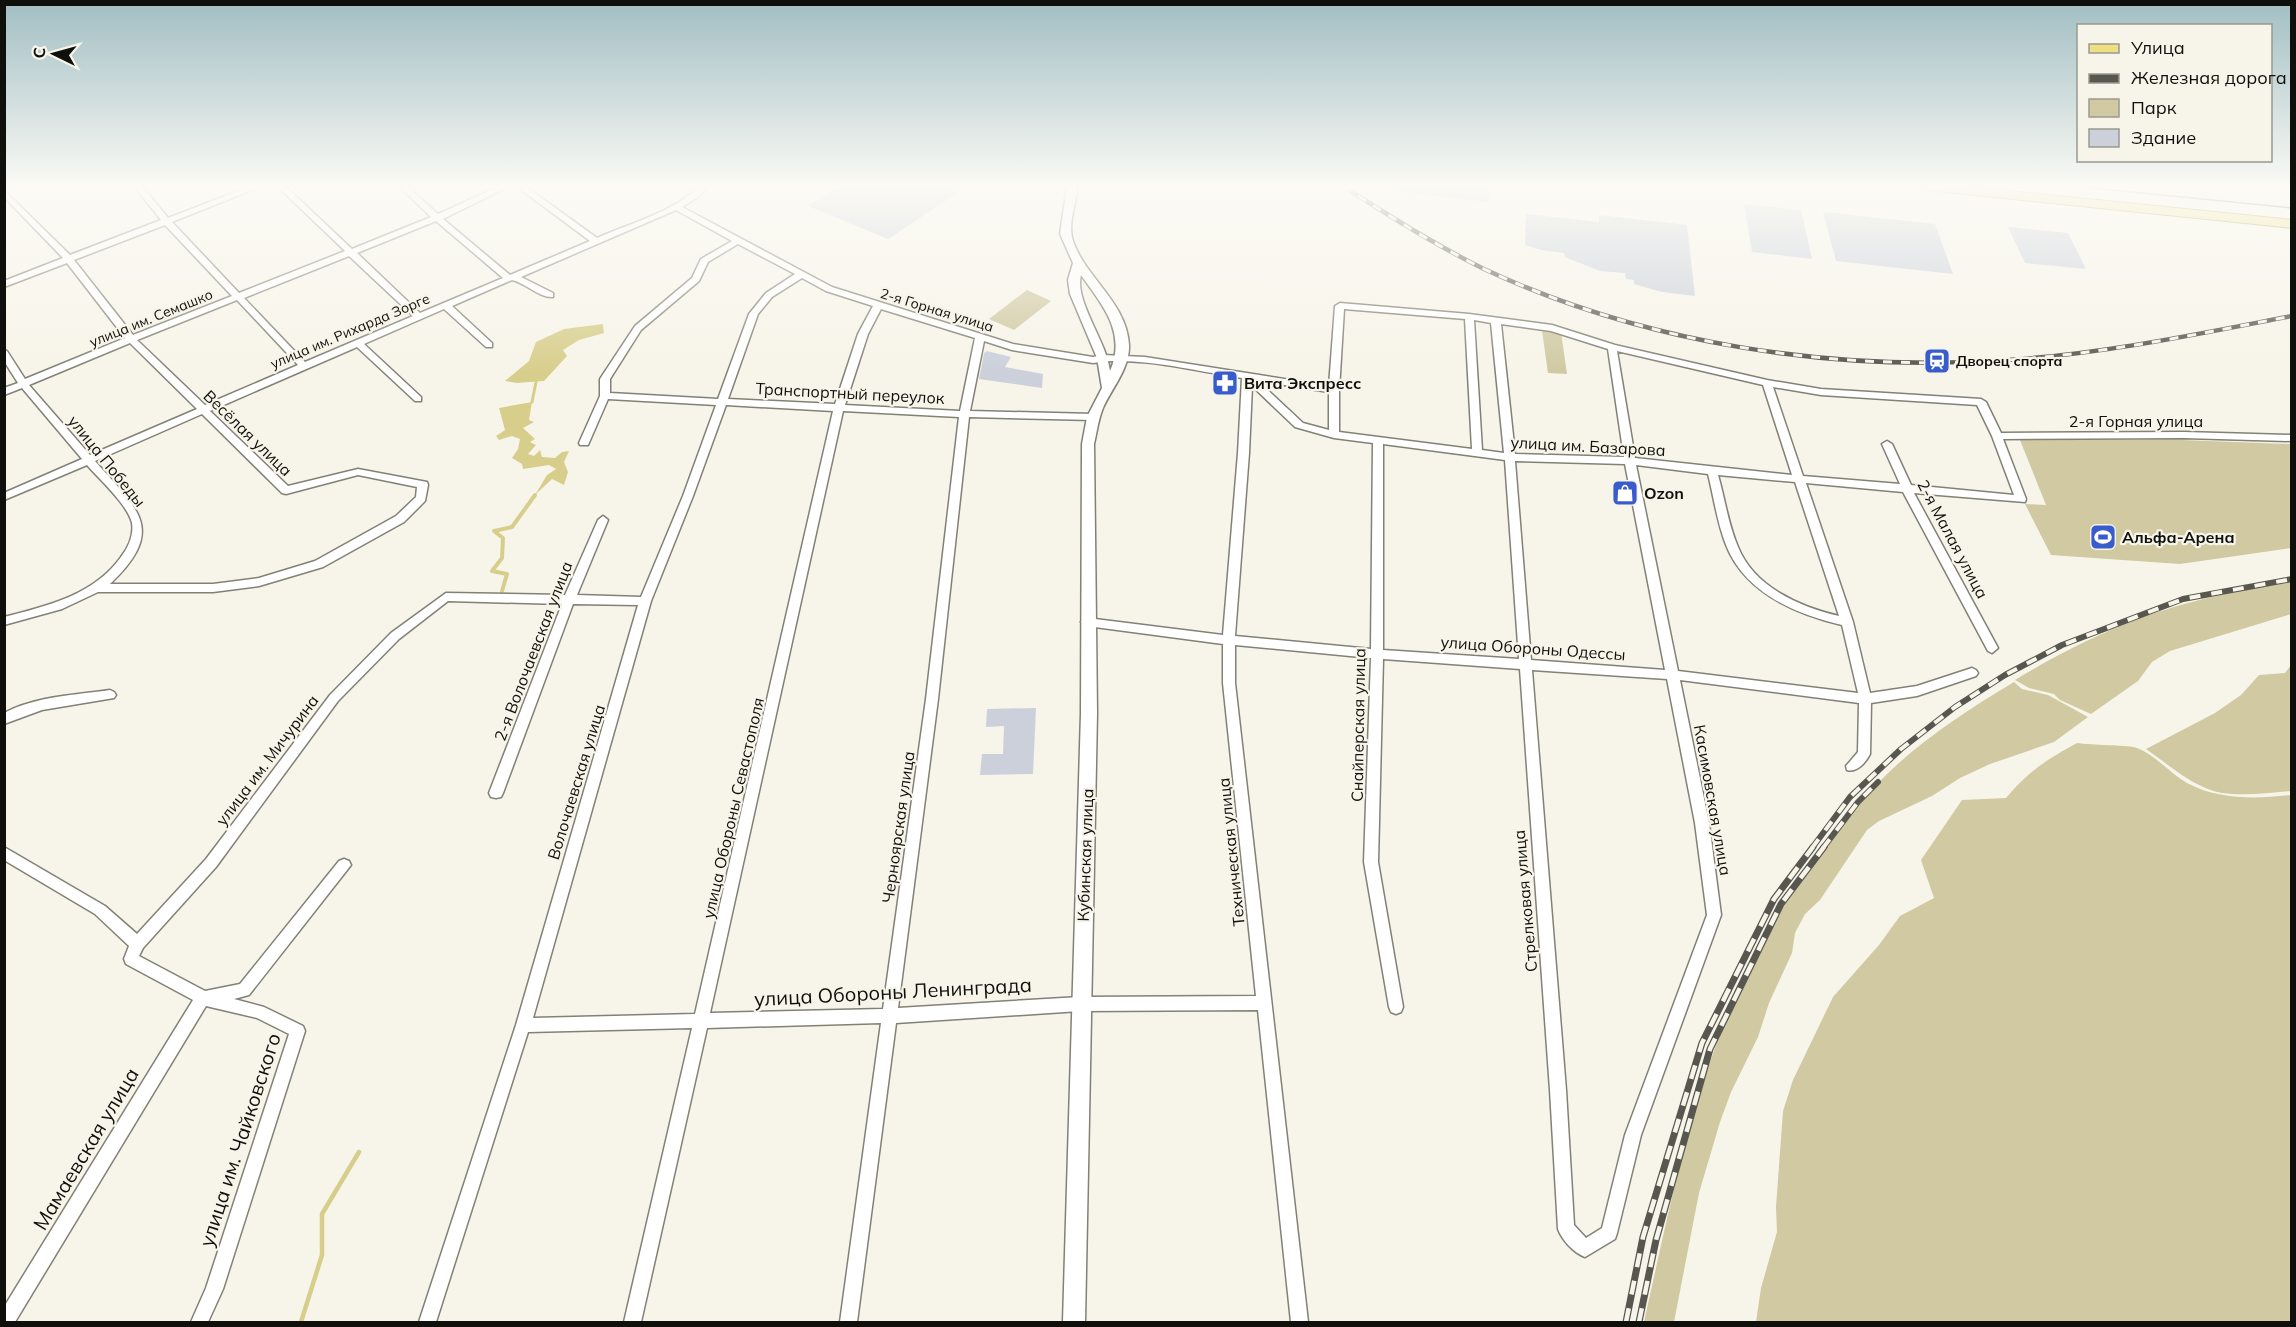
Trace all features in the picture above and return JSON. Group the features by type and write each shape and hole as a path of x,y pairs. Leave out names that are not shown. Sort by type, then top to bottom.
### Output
{"street":[{"name":"Весёлая улица","path":"58,248 131,339 202,411 286,490 358,472 423,485 422,498 400,519 319,564 259,582 213,588 96,588"},
{"path":"4,284 95,248"},
{"path":"191,248 304,366"},
{"path":"346,248 418,316"},
{"name":"улица им. Семашко","path":"4,392 131,339 363,248"},
{"path":"473,248 507,277 520,279 550,295"},
{"name":"улица им. Рихарда Зорге","path":"4,497 507,277 579,248"},
{"path":"584,443 605,396 605,378 638,328 696,279 704,261 726,248"},
{"name":"2-я Горная улица","path":"753,248 828,290 980,338 1058,356 1093,360 1120,358"},
{"name":"Кубинская улица","path":"1072,248 1078,262 1109,308 1120,329 1123,346 1106,392 1093,417 1088,444 1089,713 1080,1004 1074,1323"},
{"name":"Кубинская улица","path":"1078,262 1074,280 1076,294 1103,358 1106,392"},
{"name":"Волочаевская улица","path":"427,1323 523,1025 645,602 723,402 754,314 769,295 800,275"},
{"path":"445,305 489,345"},
{"name":"улица Обороны Севастополя","path":"633,1323 839,408 863,334 878,306"},
{"path":"1334,435 1334,390 1340,306 1469,317 1552,328 1612,347 1767,383 1821,392 1982,402 1996,436"},
{"path":"1469,317 1478,453"},
{"name":"Стрелковая улица","path":"1496,322 1510,457 1558,1090 1566,1229 1586,1249 1609,1233 1633,1135"},
{"name":"Черноярская улица","path":"849,1323 888,1016 932,699 964,414 980,338"},
{"path":"358,343 418,399"},
{"name":"Касимовская улица","path":"1612,347 1630,461 1702,823 1714,915 1633,1135"},
{"name":"улица Победы","path":"4,353 24,385 125,502 137,522 135,544 125,562 96,588"},
{"path":"1120,358 1334,390"},
{"name":"улица им. Базарова","path":"1247,376 1299,425 1334,435 1510,457 1630,461 1712,471 2021,499 1996,436"},
{"name":"Техническая улица","path":"1247,376 1247,433 1227,640 1229,682 1300,1323"},
{"path":"1767,383 1847,622 1865,699 1864,754 1852,766"},
{"name":"Транспортный переулок","path":"605,396 964,414 1093,417"},
{"name":"2-я Горная улица","path":"1996,436 2184,435 2292,438"},
{"name":"Снайперская улица","path":"1378,441 1377,654 1371,862 1396,1007"},
{"name":"2-я Малая улица","path":"1887,444 1907,489 1992,648"},
{"path":"1712,471 1736,556 1761,586 1823,617 1847,622"},
{"name":"2-я Волочаевская улица","path":"496,793 568,602 603,520"},
{"path":"4,621 59,606 96,588"},
{"name":"улица им. Мичурина","path":"202,998 131,959 137,944 211,862 334,698 395,636 446,597 568,602"},
{"path":"568,602 645,602"},
{"name":"улица Обороны Одессы","path":"1087,622 1227,640 1377,654 1674,675 1865,699 1917,691 1972,673"},
{"path":"4,719 14,713 110,694"},
{"path":"4,853 100,910 137,944"},
{"path":"202,998 244,990 344,865"},
{"name":"Мамаевская улица","path":"5,1323 202,998"},
{"name":"улица им. Чайковского","path":"200,1323 214,1289 298,1031 259,1012 202,998"},
{"name":"улица Обороны Ленинграда","path":"523,1025 888,1016 1080,1004 1264,1003"}],"green space":[{"path":"1027,290 1051,301 1014,330 989,319"},
{"path":"1542,331 1561,332 1567,374 1548,373"},
{"path":"2020,440 2182,440 2291,444 2291,548 2180,564 2051,555 2025,504 2046,505"},
{"path":"2291,582 2291,614 2170,651 2152,662 2138,681 2091,714 2060,700 2054,694 2029,688 2015,680 2078,645 2146,616 2204,599"},
{"path":"2291,665 2291,791 2257,794 2222,793 2202,786 2182,775 2146,749 2215,713 2241,695 2259,675 2285,673"},
{"path":"2014,682 2022,689 2048,695 2088,717 2054,742 1990,764 1960,778 1932,796 1879,821 1867,830 1820,900 1805,914 1795,933 1792,953 1769,1003 1758,1037 1731,1092 1720,1122 1699,1193 1674,1322 1644,1322 1676,1181 1705,1076 1731,1006 1767,934 1834,833 1886,775 1947,725"},
{"path":"2077,743 2137,748 2187,783 2212,793 2238,797 2291,795 2291,1322 1756,1322 1761,1288 1777,1232 1776,1207 1783,1111 1793,1080 1833,997 1879,945 1900,916 1934,898 1921,860 1962,800 2006,798 2038,767"}],"shaded area":[{"path":"603,324 604,333 579,340 563,350 567,356 544,381 517,383 505,381 529,361 536,342 564,329"},
{"path":"532,402 529,420 534,422 523,428 535,439 530,442 536,445 528,454 534,456 540,450 542,457 555,458 562,452 569,451 564,462 568,472 564,485 552,479 535,495 547,475 556,469 549,465 523,469 522,464 512,458 518,449 520,439 512,436 499,440 496,436 505,430 499,408"}],"building":[{"path":"1534,248 1690,248 1695,296 1662,292 1634,284 1634,280 1626,279 1625,273 1600,271 1565,257 1564,253"},
{"path":"1751,248 1810,248 1812,259 1752,252"},
{"path":"1833,248 1944,248 1953,274 1836,261"},
{"path":"2018,248 2075,248 2086,269 2025,263"},
{"path":"987,351 1011,357 1005,367 1043,374 1042,388 979,379 984,353"},
{"path":"1036,708 1033,774 980,775 982,754 1003,754 1004,726 986,727 987,709"}],"waterway":[{"path":"532,402 536,382"},
{"path":"502,591 507,574 492,571 502,558 503,538 494,531 512,527 535,495"},
{"path":"301,1322 322,1255 322,1214 359,1152"}],"railway":[{"path":"1444,248 1484,269 1545,295 1609,317 1674,334 1740,347 1807,356 1941,363 2007,360 2115,348 2292,316"},
{"path":"1812,848 1850,797 1901,749 1955,707 2005,675 2062,645 2183,599 2292,579"},
{"path":"1823,848 1858,802 1878,782"},
{"path":"1626,1322 1643,1237 1702,1043 1774,899 1813,847"},
{"path":"1639,1322 1656,1240 1710,1049 1781,904 1824,847"}],"place":[{"name":"Дворец спорта","path":"1937,361"},
{"name":"Вита Экспресс","path":"1225,383"},
{"name":"Ozon","path":"1625,493"},
{"name":"Альфа-Арена","path":"2103,537"}]}
